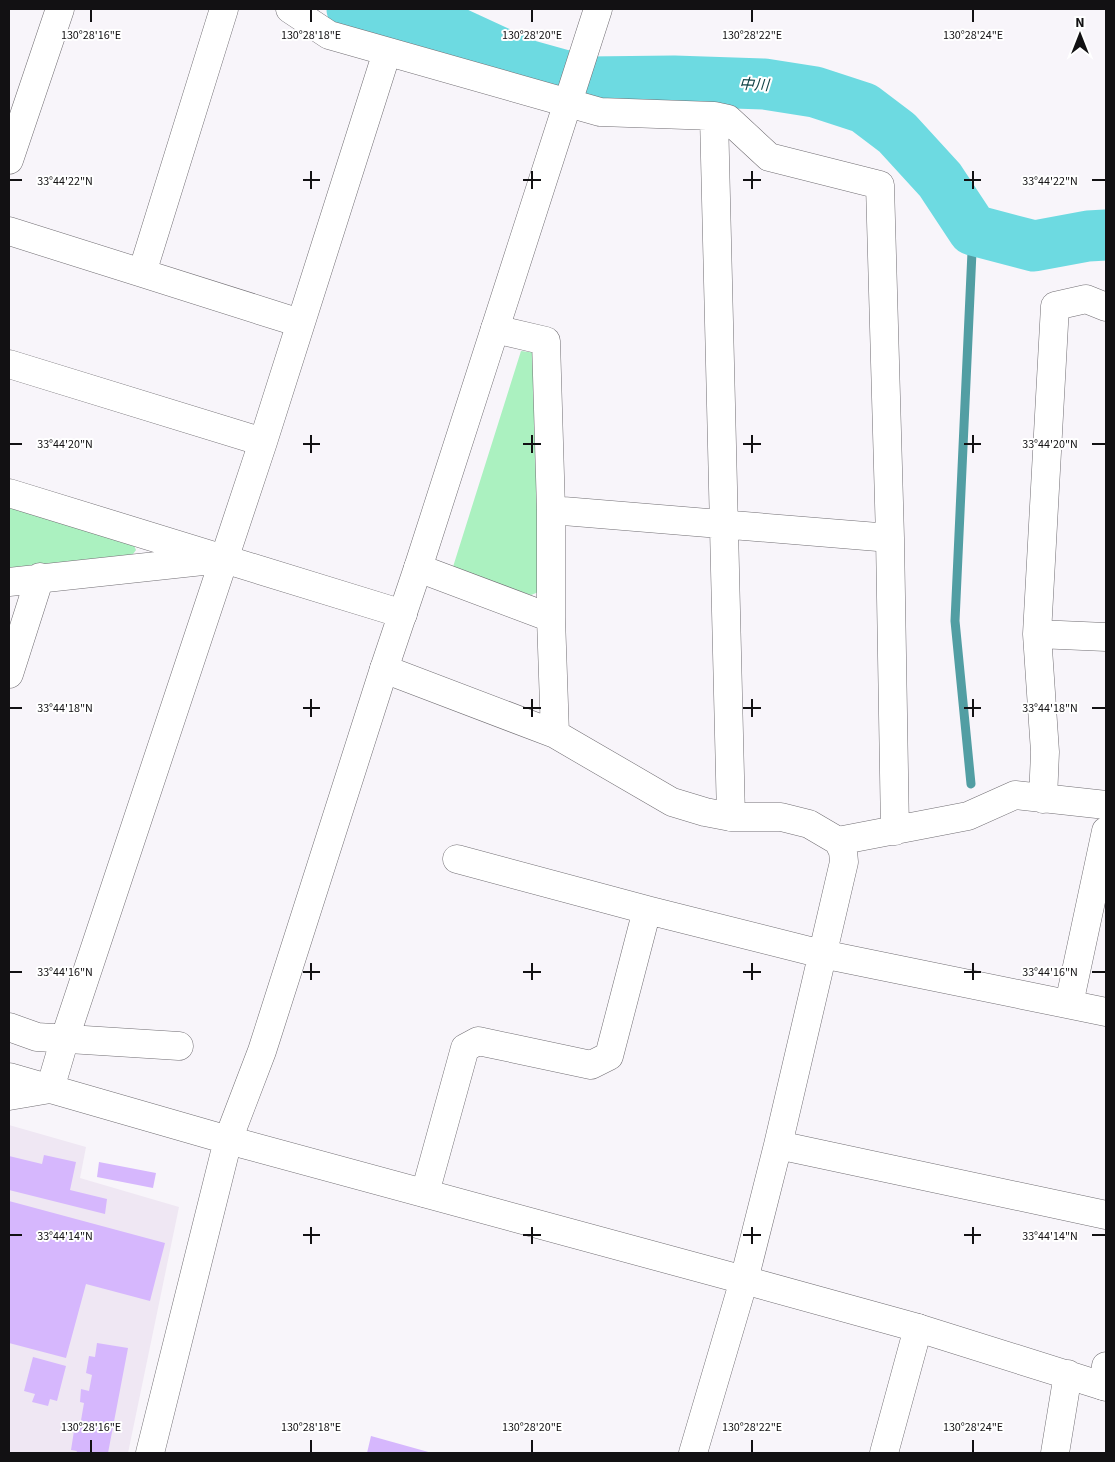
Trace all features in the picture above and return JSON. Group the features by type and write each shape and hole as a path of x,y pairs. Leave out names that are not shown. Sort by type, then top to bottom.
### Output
{"street":[{"path":"9,160 60,9"},
{"path":"142,274 224,9"},
{"path":"290,9 329,35 568,104 600,112 714,116 728,119 769,157 880,185 890,538 895,831"},
{"path":"150,1453 228,1140 262,1051 598,9"},
{"path":"50,1089 65,1038 263,442 387,52"},
{"path":"714,116 731,817"},
{"path":"9,231 300,323"},
{"path":"1043,799 1045,752 1037,634 1055,306 1086,299 1106,307"},
{"path":"495,328 546,341 555,734"},
{"path":"9,364 263,442"},
{"path":"9,493 403,614"},
{"path":"551,510 890,538"},
{"path":"9,582 40,577 224,559"},
{"path":"418,568 551,618"},
{"path":"9,674 40,577"},
{"path":"1037,634 1106,637"},
{"path":"384,670 555,734 672,802 705,812 731,817 781,817 810,824 838,841 843,851 844,862 778,1145 744,1280 693,1453"},
{"path":"838,841 968,816 1015,795 1106,805"},
{"path":"1069,1004 1106,831"},
{"path":"457,859 822,954 1106,1012"},
{"path":"425,1193 465,1048 478,1041 591,1065 609,1056 647,910"},
{"path":"9,1027 37,1037 179,1046"},
{"path":"9,1077 228,1140 918,1328 1068,1374 1105,1379"},
{"path":"9,1096 50,1089"},
{"path":"778,1145 1106,1215"},
{"path":"884,1453 918,1328"},
{"path":"1055,1453 1068,1374"}],"shaded area":[{"path":"9,1125 86,1147 80,1178 179,1207 128,1453 9,1453"}],"green space":[{"path":"521,351 537,353 541,591 531,595 452,570"},
{"path":"9,504 133,543 136,550 130,558 9,569"}],"building":[{"path":"44,1155 76,1162 70,1190 107,1199 105,1214 9,1190 9,1156 42,1164"},
{"path":"99,1162 156,1173 153,1188 97,1177"},
{"path":"9,1201 165,1243 150,1301 86,1284 66,1358 9,1343"},
{"path":"97,1343 128,1348 108,1453 76,1453 77,1451 71,1450 74,1431 79,1432 84,1403 80,1402 81,1389 89,1391 92,1375 86,1373 89,1356 95,1357"},
{"path":"33,1357 66,1366 57,1401 50,1399 48,1406 32,1402 35,1394 24,1391"},
{"path":"371,1436 432,1453 367,1453"}],"waterway":[{"name":"中川","path":"352,9 442,26 527,65 588,82 674,81 764,84 815,92 864,108 897,133 940,180 973,230 1034,246 1088,236 1106,235"},
{"path":"971,784 955,621 973,230"}]}
